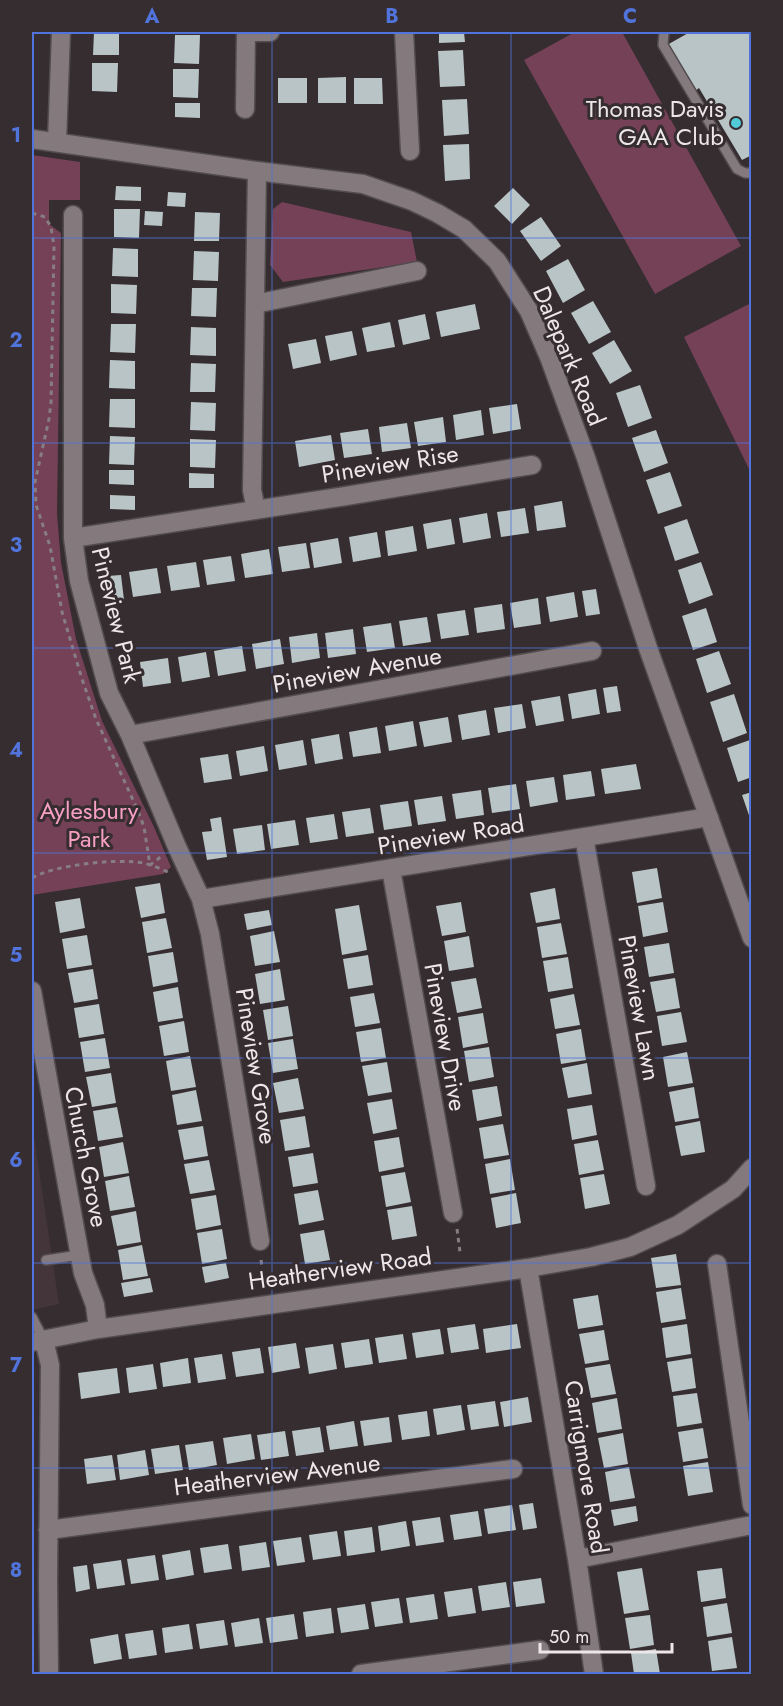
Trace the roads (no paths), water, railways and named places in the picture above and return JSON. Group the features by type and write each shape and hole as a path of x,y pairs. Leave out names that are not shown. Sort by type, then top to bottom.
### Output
{"street":[{"path":"57,142 61,32"},
{"path":"245,109 246,32 270,32"},
{"path":"404,32 410,151"},
{"name":"Dalepark Road","path":"32,139 363,184 437,213 464,229 497,261 529,311 549,357 586,458 648,648 748,917 752,938"},
{"path":"256,510 252,490 257,171"},
{"name":"Pineview Park","path":"73,215 73,538 80,581 109,693 130,735 201,899"},
{"path":"255,304 417,271"},
{"name":"Pineview Rise","path":"73,538 532,465"},
{"name":"Pineview Avenue","path":"130,735 592,651"},
{"name":"Pineview Road","path":"201,899 709,817"},
{"name":"Pineview Lawn","path":"584,837 646,1186"},
{"name":"Pineview Drive","path":"391,869 455,1220"},
{"name":"Pineview Grove","path":"201,899 210,933 260,1241"},
{"name":"Church Grove","path":"32,991 37,1060 83,1273 95,1305 98,1329"},
{"name":"Heatherview Road","path":"38,1341 98,1329 591,1257 630,1247 678,1225 733,1189 752,1168"},
{"path":"717,1263 752,1506"},
{"name":"Carrigmore Road","path":"528,1268 594,1674"},
{"path":"38,1341 50,1365 48,1530 40,1582 49,1674"},
{"name":"Heatherview Avenue","path":"48,1530 513,1469"},
{"path":"577,1559 752,1526"},
{"path":"361,1674 540,1650"}],"lane":[{"path":"664,32 663,45 737,169 745,173 752,173"},
{"path":"46,1260 80,1255"},
{"path":"32,1317 38,1341"}],"place":[{"name":"Thomas Davis GAA Club","path":"736,123"}],"park label":[{"name":"Aylesbury Park","path":"89,825"}]}
